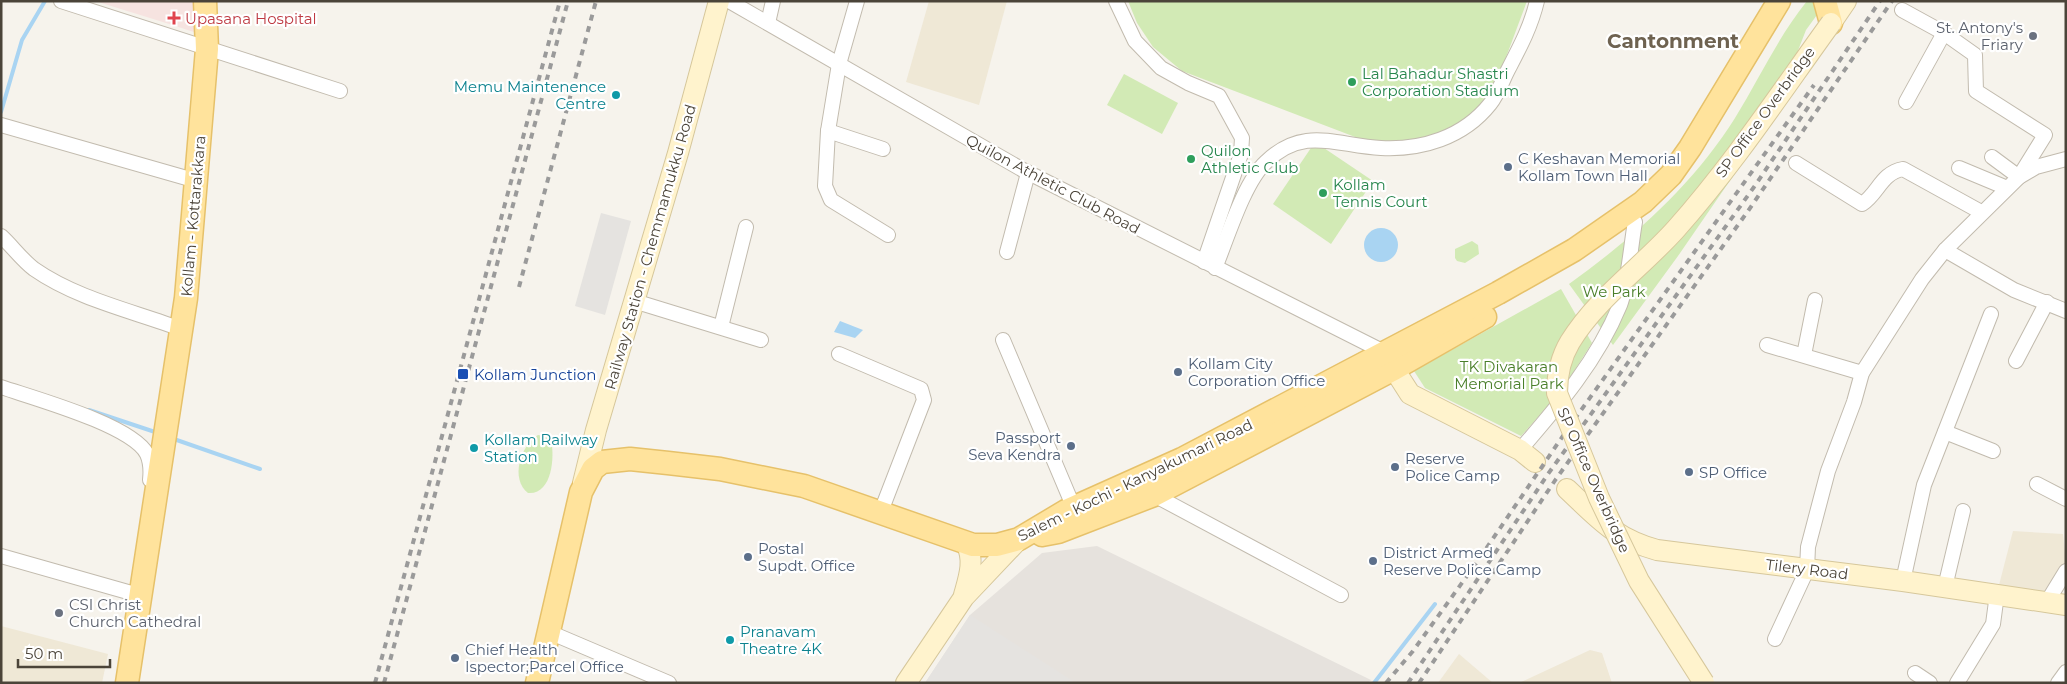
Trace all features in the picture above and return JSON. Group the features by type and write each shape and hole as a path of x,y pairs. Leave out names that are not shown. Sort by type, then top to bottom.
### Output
{"main road":[{"name":"Kollam - Kottarakkara","path":"127,683 142,596 181,329 197,181 207,48 205,1"},
{"name":"Railway Station - Chemmamukku Road","path":"580,492 594,436 678,153 719,1"},
{"name":"Salem - Kochi - Kanyakumari Road","path":"537,683 580,492 593,469 602,462 630,459 720,469 777,479 830,495 972,546 997,545 1019,539 1074,508 1390,361 1574,250 1643,202 1670,175 1690,148 1780,1"},
{"path":"906,683 964,597 1019,539 1058,532 1154,494 1390,361 1599,251 1658,201 1702,153 1792,1"},
{"name":"SP Office Overbridge","path":"1704,683 1639,581 1599,498 1557,393 1557,377 1569,344 1584,321 1676,229 1736,154 1828,12 1846,1"},
{"path":"1390,361 1410,394 1527,456"},
{"path":"594,436 607,449 630,459"},
{"name":"Tilery Road","path":"1567,489 1614,532 1633,543 1657,550 1903,581 2056,604"},
{"path":"964,597 970,574 971,553 966,543"}],"street":[{"path":"61,1 340,91"},
{"name":"Quilon Athletic Club Road","path":"728,1 1028,173 1210,265 1390,361"},
{"path":"768,23 773,1"},
{"path":"857,1 839,64 828,131 825,186 831,200 888,234"},
{"path":"1116,1 1135,42 1161,68 1188,83 1219,96 1242,138 1241,154 1210,265"},
{"path":"1210,265 1253,176 1266,161 1284,149 1316,139 1379,148 1425,146 1441,140 1477,117 1490,104 1530,29 1537,1"},
{"path":"1902,10 1944,33 1975,55 1976,91 2044,135 2019,177"},
{"path":"1906,102 1944,33"},
{"path":"1,124 197,181"},
{"path":"828,131 883,149"},
{"path":"1992,157 2019,177"},
{"path":"1775,639 1807,570 1808,547 1828,471 1854,402 1862,373 1922,278 1945,250 1981,212 2019,177 2036,167 2066,159"},
{"path":"1796,163 1862,204 1889,174 1903,169 1981,212"},
{"path":"1959,168 2007,188"},
{"path":"1007,252 1028,173"},
{"path":"1527,456 1594,356 1620,303 1635,222"},
{"path":"721,327 746,227"},
{"path":"1,236 33,268 59,283 97,299 181,329"},
{"path":"1945,250 2014,290 2047,302 2066,312"},
{"path":"1804,355 1815,300"},
{"path":"634,301 761,340"},
{"path":"2016,361 2047,302"},
{"path":"1903,581 1924,485 1991,314"},
{"path":"1003,340 1074,508"},
{"path":"1767,345 1862,373"},
{"path":"839,354 921,389 924,400 880,514"},
{"path":"1,387 110,426 135,441 147,454 151,465 150,502 154,512"},
{"path":"1945,432 1993,451"},
{"path":"2037,484 2066,499"},
{"path":"1154,494 1341,595"},
{"path":"1945,587 1963,511"},
{"path":"1,556 142,596"},
{"path":"2056,604 2066,571"},
{"path":"1957,683 1993,624 1997,594"},
{"path":"549,632 669,683"},
{"path":"2058,683 2066,672"},
{"path":"1915,673 1930,683"}],"shaded area":[{"name":"Upasana Hospital","path":"95,1 197,1 197,33 166,23"},
{"path":"929,1 1007,1 979,105 906,82"},
{"path":"601,213 631,221 605,315 575,306"},
{"path":"2013,531 2063,534 2066,563 2053,592 2011,594 1999,585"},
{"path":"1097,546 1371,680 1368,683 925,683 970,615 1042,553"},
{"path":"970,615 1076,683 925,683"},
{"path":"1,626 108,654 102,683 1,683"},
{"path":"1590,650 1602,653 1612,683 1519,683"},
{"path":"1459,654 1493,683 1438,683"}],"green space":[{"name":"Lal Bahadur Shastri Corporation Stadium","path":"1128,1 1527,1 1505,60 1489,93 1469,120 1418,144 1363,140 1182,71 1153,47 1137,23"},
{"name":"We Park","path":"1807,1 1819,1 1822,8 1806,30 1790,71 1798,82 1678,256 1613,345 1569,284 1639,229 1681,188 1700,166 1735,118 1778,44"},
{"path":"1124,74 1178,103 1162,134 1107,105"},
{"name":"Kollam Tennis Court","path":"1315,142 1373,181 1331,244 1273,204"},
{"path":"1472,241 1478,245 1479,254 1465,263 1457,261 1455,249"},
{"name":"TK Divakaran Memorial Park","path":"1561,289 1592,343 1562,390 1521,436 1425,388 1414,371"},
{"path":"538,435 551,440 552,465 547,482 542,488 536,492 528,493 519,480 520,463 526,447"}],"water":[{"path":"1381,228 1388,229 1393,233 1397,238 1397,252 1393,257 1388,261 1381,262 1374,261 1369,257 1365,252 1364,245 1365,238 1369,233 1374,229"},
{"path":"840,321 863,330 855,338 834,332"}],"waterway":[{"path":"1,112 22,40 45,1"},
{"path":"89,410 158,433"},
{"path":"171,438 260,469"},
{"path":"1374,683 1435,604"}],"railway":[{"path":"375,683 560,1"},
{"path":"384,683 568,1"},
{"path":"519,287 596,1"},
{"path":"1408,683 1548,474 1754,187 1880,1"},
{"path":"1419,683 1556,479 1748,211 1892,1"},
{"path":"1386,683 1413,651 1477,562 1569,427 1814,85"}],"place":[{"name":"Upasana Hospital","path":"174,18"},
{"name":"St. Antony's Friary","path":"2033,36"},
{"name":"Lal Bahadur Shastri Corporation Stadium","path":"1352,82"},
{"name":"Memu Maintenence Centre","path":"616,95"},
{"name":"Quilon Athletic Club","path":"1191,159"},
{"name":"C Keshavan Memorial Kollam Town Hall","path":"1508,167"},
{"name":"Kollam Tennis Court","path":"1323,193"},
{"name":"Kollam City Corporation Office","path":"1178,372"},
{"name":"Kollam Junction","path":"463,374"},
{"name":"Passport Seva Kendra","path":"1071,446"},
{"name":"Kollam Railway Station","path":"474,448"},
{"name":"Reserve Police Camp","path":"1395,467"},
{"name":"SP Office","path":"1689,472"},
{"name":"Postal Supdt. Office","path":"748,557"},
{"name":"District Armed Reserve Police Camp","path":"1373,561"},
{"name":"CSI Christ Church Cathedral","path":"59,613"},
{"name":"Pranavam Theatre 4K","path":"730,640"},
{"name":"Chief Health Ispector;Parcel Office","path":"455,658"}],"district":[{"name":"Cantonment","path":"1673,41"}]}
